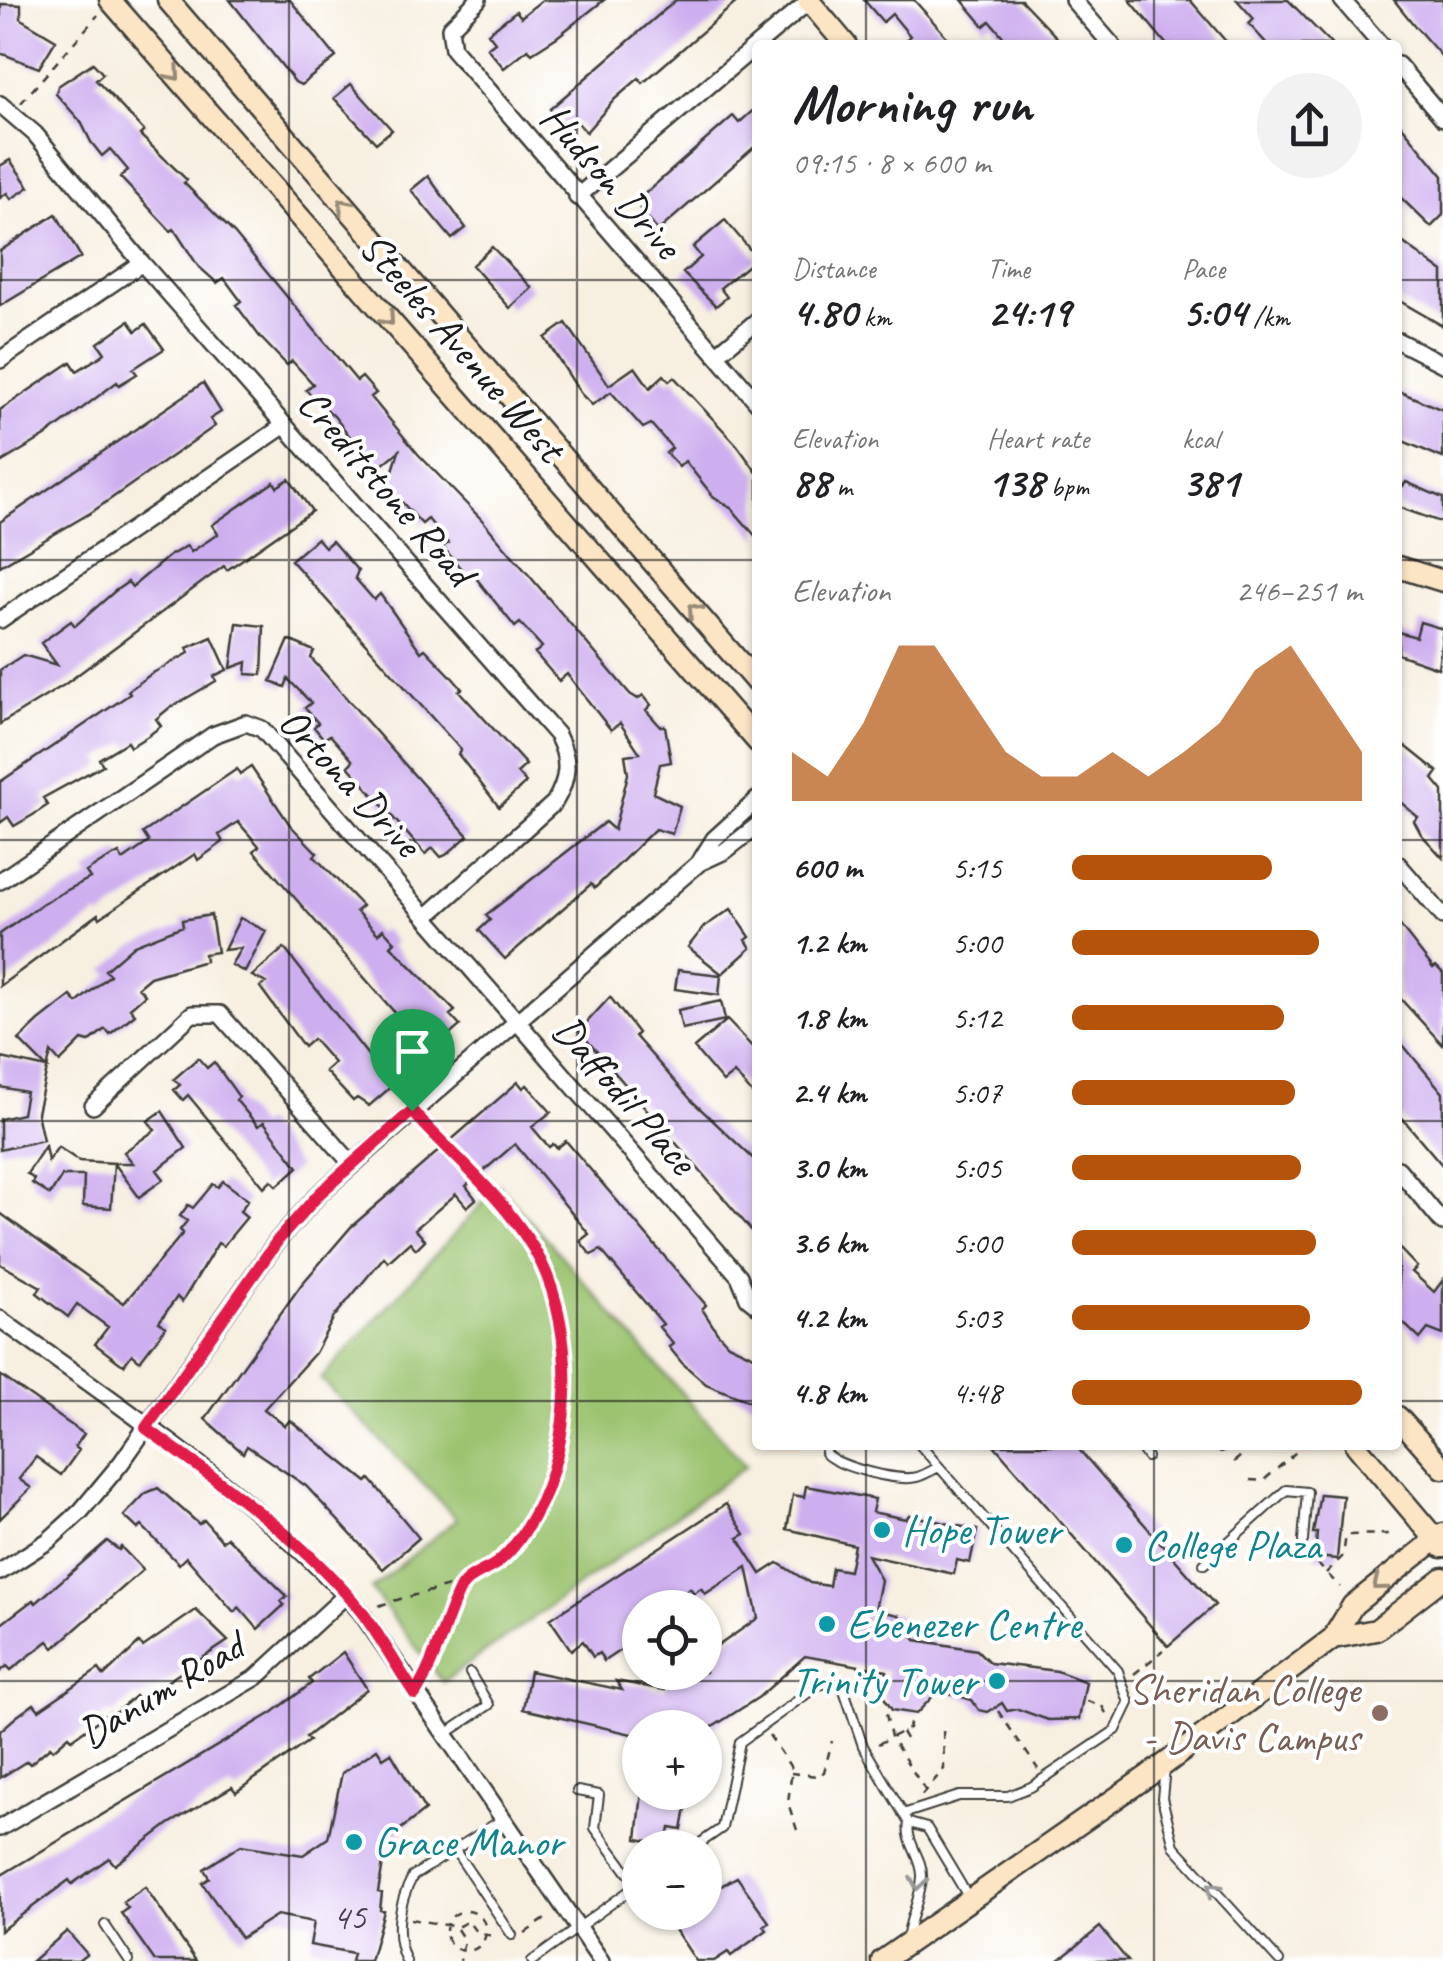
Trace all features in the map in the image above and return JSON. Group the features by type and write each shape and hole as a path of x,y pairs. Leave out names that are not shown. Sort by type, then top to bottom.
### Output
{"main road":[{"name":"Steeles Avenue West","path":"168,0 752,677"},
{"path":"808,1 842,40"},
{"name":"Steeles Avenue West","path":"104,8 752,735"},
{"path":"1402,568 1443,581"},
{"path":"1402,1421 1443,1468"},
{"path":"882,1961 1166,1764 1333,1638 1353,1604 1440,1540 1360,1450"},
{"path":"1333,1638 1376,1630 1443,1578"}],"street":[{"name":"Hudson Drive","path":"478,0 450,28 453,50 752,396"},
{"path":"1072,0 1108,40"},
{"path":"1342,0 1376,40"},
{"path":"762,40 808,1"},
{"path":"577,197 752,49"},
{"path":"1402,70 1443,118"},
{"name":"Creditstone Road","path":"7,108 557,735 564,749 566,780 554,802 426,917"},
{"path":"0,360 142,263"},
{"path":"716,356 752,325"},
{"path":"1402,343 1443,364"},
{"path":"0,620 285,424"},
{"name":"Ortona Drive","path":"0,881 213,735 246,723 262,729 515,1023"},
{"path":"699,863 714,839 752,804"},
{"path":"0,1572 82,1512 278,1240 351,1163 699,863 725,851 752,830"},
{"path":"1402,869 1443,916"},
{"path":"94,1106 192,1014 220,1014 351,1163"},
{"name":"Daffodil Place","path":"515,1023 739,1276 752,1301"},
{"path":"1402,1175 1443,1223"},
{"path":"0,1319 289,1539 362,1612 601,1961"},
{"name":"Danum Road","path":"0,1828 258,1677 346,1595"}],"lane":[{"path":"825,1450 836,1464 914,1479 939,1467"},
{"path":"904,1814 922,1804 959,1796 1008,1796 1044,1778 1116,1730 1129,1703 1124,1680 924,1450"},
{"path":"1142,1450 1146,1458"},
{"path":"1204,1564 1286,1490 1307,1492 1303,1541"},
{"path":"444,1735 489,1704 470,1673"},
{"path":"718,1830 722,1828 740,1742 818,1685 832,1682 843,1687 865,1750 909,1824 907,1833 922,1878 906,1944"},
{"path":"1166,1764 1162,1798 1174,1846 1278,1961"},
{"path":"577,1791 599,1796 595,1828 622,1865"},
{"path":"406,1961 400,1948 400,1918 403,1894 413,1876 503,1820"},
{"path":"909,1824 927,1828 970,1900"},
{"path":"454,1849 512,1935"},
{"path":"532,1961 622,1896"},
{"path":"105,1925 127,1960"}],"path":[{"path":"7,108 104,8"},
{"path":"362,1612 462,1584 496,1563 520,1541 538,1510 565,1421 556,1307 540,1262 512,1218 412,1111"},
{"path":"1234,1462 1248,1450"},
{"path":"1250,1480 1263,1481 1298,1450"},
{"path":"1326,1572 1344,1556 1346,1535 1394,1534"},
{"path":"1306,1552 1340,1587"},
{"path":"415,1694 430,1671 462,1584"},
{"path":"1124,1680 1164,1650"},
{"path":"1087,1700 1102,1706 1116,1730"},
{"path":"998,1711 1044,1778"},
{"path":"886,1714 891,1737 926,1791"},
{"path":"865,1750 902,1732 911,1720"},
{"path":"762,1726 791,1773 788,1803 797,1830"},
{"path":"922,1804 926,1791 944,1769 944,1726"},
{"path":"902,1732 910,1744"},
{"path":"791,1773 818,1776 824,1772 832,1741"},
{"path":"400,1918 457,1928 468,1921 470,1911"},
{"path":"470,1911 485,1923 486,1933 482,1943 462,1950 447,1936 447,1926 460,1912 470,1911"},
{"path":"464,1940 476,1932 468,1921"},
{"path":"457,1928 464,1940 460,1961"}],"green space":[{"path":"499,1185 746,1466 443,1682 371,1589 457,1519 321,1379"}],"building":[{"path":"230,0 290,0 336,57 301,85 295,82"},
{"path":"542,0 604,0 557,37 532,53 528,49 504,68 487,48 495,42 488,33 516,11 521,17"},
{"path":"676,0 739,0 643,83 639,78 586,132 577,122 568,130 550,109"},
{"path":"864,0 914,0 950,40 906,40 910,36 892,14 883,22"},
{"path":"962,0 1021,0 1059,40 1006,40 990,21 984,26"},
{"path":"1130,0 1190,0 1225,40 1163,40"},
{"path":"1237,0 1288,0 1327,40 1263,40 1249,24 1254,19"},
{"path":"1394,0 1443,0 1443,58 1414,25"},
{"path":"1,4 21,5 21,19 56,40 39,68 0,53"},
{"path":"93,63 103,74 96,80 144,131 140,135 234,233 357,381 362,377 376,393 371,397 418,454 482,520 630,694 638,699 643,695 651,705 646,710 660,726 665,726 671,762 660,764 653,793 680,806 672,834 655,829 595,888 591,884 505,959 479,930 490,920 486,915 605,822 614,830 628,774 625,755 640,753 620,723 611,730 567,674 559,681 535,653 542,647 520,623 515,627 472,573 467,576 443,547 448,543 428,519 422,524 388,487 399,451 376,470 334,416 306,390 313,384 292,361 287,365 260,337 236,305 241,301 224,278 217,283 198,266 174,229 171,231 120,177 128,170 110,149 102,156 81,122 56,94 58,86"},
{"path":"351,84 392,130 376,143 334,98"},
{"path":"752,111 752,149 658,231 640,209 645,205 640,198 733,116 739,123"},
{"path":"1402,126 1443,176 1443,215 1431,227 1402,199"},
{"path":"10,160 29,187 11,199 7,193 0,198 0,166"},
{"path":"428,176 466,228 452,239 411,190"},
{"path":"56,214 81,257 0,306 0,251"},
{"path":"725,220 752,252 752,262 720,288 727,297 716,306 683,273 701,257 693,247"},
{"path":"1402,242 1443,272 1443,326 1402,302"},
{"path":"492,247 532,288 510,308 472,265"},
{"path":"129,321 136,331 146,324 164,349 133,369 137,374 119,385 117,382 47,435 0,463 0,410 71,362 77,371 101,356 105,353 98,343"},
{"path":"566,323 609,385 635,367 650,388 664,375 669,381 674,377 752,466 752,532 732,509 713,496 685,461 679,467 666,453 672,448 651,424 643,428 611,392 592,405 545,338"},
{"path":"203,383 221,412 210,419 215,426 92,512 0,566 0,522"},
{"path":"1402,393 1443,410 1443,458 1402,441"},
{"path":"289,479 312,511 227,570 224,566 64,685 0,724 0,670 23,655 57,665 41,643 71,621 75,626 115,591 128,582 132,587 169,556 187,546 191,552 218,534 212,525 274,482 277,487"},
{"path":"1406,482 1443,498 1443,523 1402,508"},
{"path":"317,538 325,547 332,541 358,571 355,578 374,600 380,594 421,652 425,649 450,675 462,689 459,691 526,765 517,773 526,783 499,807 458,754 461,750 291,560"},
{"path":"1420,622 1443,629 1438,668 1402,655 1402,633 1416,637"},
{"path":"237,623 264,626 262,675 246,674 247,662 231,668"},
{"path":"212,637 227,670 214,676 216,681 168,709 156,719 161,726 148,736 130,747 127,742 99,759 103,765 43,798 48,805 33,815 14,826 8,817 0,823 0,782 130,694 128,691 151,674 189,653 187,648"},
{"path":"289,640 314,651 311,658 468,836 446,855 441,857 433,848 425,854 348,766 353,761 330,735 324,739 314,727 318,723 305,708 311,703 288,679 285,687 271,681"},
{"path":"1402,743 1438,772 1433,779 1443,791 1443,858 1421,834 1414,821 1418,817 1402,803"},
{"path":"251,767 290,825 317,853 314,856 362,906 356,911 378,934 383,929 395,942 391,946 455,1011 450,1015 460,1026 429,1052 254,851 259,846 238,822 219,835 223,842 198,860 195,854 100,918 98,914 0,986 0,934 43,903 90,878 86,872 100,863 119,853 123,860 149,842 143,833 237,769 240,774"},
{"path":"731,909 750,937 746,940 751,948 722,974 688,947 704,927"},
{"path":"211,915 217,952 204,954 205,961 150,977 138,987 145,995 130,1008 135,1014 110,1034 105,1029 89,1042 82,1040 60,1062 51,1052 37,1113 43,1140 0,1150 0,1119 22,1114 26,1092 0,1087 2,1058 47,1068 19,1040 39,1021 71,996 77,1003 110,975 105,970 134,945 183,926 182,920"},
{"path":"240,918 266,931 245,972 231,965 241,948 224,950"},
{"path":"1402,928 1433,968 1436,966 1443,973 1443,1045 1402,1000"},
{"path":"284,948 392,1086 369,1106 357,1098 353,1101 325,1071 334,1063 313,1039 304,1047 260,987 266,983 252,976"},
{"path":"678,970 721,975 719,995 675,989"},
{"path":"610,997 638,1033 635,1036 692,1101 752,1157 752,1231 579,1031"},
{"path":"721,1001 725,1020 682,1029 678,1010"},
{"path":"727,1020 752,1047 752,1093 734,1073 723,1082 694,1048"},
{"path":"1402,1044 1443,1093 1443,1166 1402,1118"},
{"path":"198,1058 207,1068 214,1062 239,1097 236,1100 258,1126 264,1122 298,1167 277,1186 271,1180 264,1187 188,1095 183,1100 174,1090 180,1085 174,1079"},
{"path":"518,1082 523,1088 527,1085 551,1112 532,1127 549,1147 553,1144 557,1148 566,1141 706,1305 702,1309 717,1332 728,1344 752,1355 752,1403 706,1384 682,1363 659,1327 663,1324 601,1250 591,1255 580,1241 589,1234 515,1144 466,1186 476,1199 467,1207 456,1194 415,1229 425,1240 416,1249 410,1242 388,1262 384,1257 334,1317 315,1353 264,1409 285,1426 290,1420 367,1482 370,1479 419,1538 383,1569 306,1486 247,1446 243,1453 205,1419 301,1285 351,1227"},
{"path":"162,1111 186,1148 157,1170 164,1179 139,1197 114,1163 133,1163 124,1152 155,1130 148,1121"},
{"path":"45,1146 48,1161 58,1147 79,1161 114,1163 111,1208 83,1206 84,1176 62,1176 50,1195 32,1183 34,1179 27,1174"},
{"path":"223,1181 248,1200 240,1211 247,1217 223,1246 218,1243 182,1302 177,1297 159,1322 166,1327 140,1361 132,1354 124,1365 120,1363 95,1344 108,1327 77,1304 68,1317 37,1293 41,1287 0,1264 0,1213 124,1303 183,1233 180,1230 187,1221 180,1216 188,1205 193,1208 213,1184 218,1187"},
{"path":"1402,1251 1417,1267 1412,1272 1434,1292 1443,1280 1443,1335 1428,1329 1420,1339 1402,1322"},
{"path":"0,1375 84,1434 75,1447 79,1450 61,1475 36,1457 19,1479 31,1488 0,1519"},
{"name":"College Plaza","path":"998,1450 1079,1450 1215,1605 1168,1646"},
{"path":"806,1486 875,1499 872,1512 906,1519 909,1515 977,1530 970,1563 957,1560 954,1574 867,1555 881,1580 875,1610 899,1615 916,1640 977,1650 990,1663 1057,1671 1086,1682 1079,1719 1048,1720 1018,1709 1007,1711 1002,1703 988,1712 979,1710 972,1700 939,1690 916,1714 892,1710 883,1696 887,1671 805,1656 759,1697 722,1721 722,1710 622,1710 622,1732 523,1709 530,1671 622,1690 722,1690 722,1643 758,1618 747,1567 711,1590 622,1590 622,1649 604,1661 599,1653 593,1657 583,1641 571,1650 550,1619 726,1504 745,1534 738,1538 761,1574 778,1563 810,1583 829,1586 832,1568 849,1571 854,1545 787,1529 793,1495 804,1497"},
{"path":"158,1488 199,1524 204,1520 222,1541 227,1537 287,1596 281,1601 284,1605 258,1629 239,1607 234,1612 186,1557 179,1564 142,1526 138,1529 124,1516 146,1493"},
{"path":"1320,1494 1343,1496 1337,1559 1315,1557 1317,1533 1313,1533"},
{"path":"107,1541 119,1550 121,1547 143,1570 54,1648 48,1641 11,1670 7,1666 0,1672 0,1625 33,1600 36,1603"},
{"path":"196,1610 228,1641 153,1691 138,1699 135,1696 113,1715 110,1712 72,1739 69,1736 30,1764 27,1761 0,1778 0,1731 16,1717 34,1704 39,1710 99,1669 104,1676 139,1643 143,1647"},
{"path":"343,1652 367,1689 306,1737 309,1741 236,1792 232,1787 169,1824 115,1865 109,1858 72,1884 69,1880 0,1931 0,1876 272,1713 312,1683 309,1679"},
{"name":"Grace Manor","path":"377,1749 383,1758 391,1753 425,1810 387,1840 378,1892 382,1893 380,1910 384,1911 370,1961 351,1961 353,1953 310,1945 314,1922 277,1915 241,1938 202,1883 209,1878 204,1869 241,1845 303,1855 328,1838 342,1773"},
{"path":"640,1810 686,1810 682,1830 638,1830"},
{"path":"737,1877 769,1922 764,1926 767,1930 731,1956 728,1952 714,1961 696,1961 675,1930 722,1930 722,1885"},
{"path":"145,1887 196,1961 155,1961 121,1913 128,1908 123,1902"},
{"path":"1100,1927 1128,1961 1058,1961 1083,1941"},
{"path":"67,1931 87,1954 78,1961 32,1961"}],"place":[{"name":"Hope Tower","path":"882,1530"},
{"name":"College Plaza","path":"1124,1545"},
{"name":"Ebenezer Centre","path":"827,1624"},
{"name":"Trinity Tower","path":"997,1681"},
{"name":"Sheridan College - Davis Campus","path":"1380,1713"},
{"name":"Grace Manor","path":"354,1842"}],"route":[{"path":"412,1111 512,1218 540,1262 556,1307 566,1390 565,1421 538,1510 520,1541 496,1563 462,1584 430,1671 415,1694 362,1612 336,1583 289,1539 146,1428 278,1240 351,1163 412,1111"}]}
